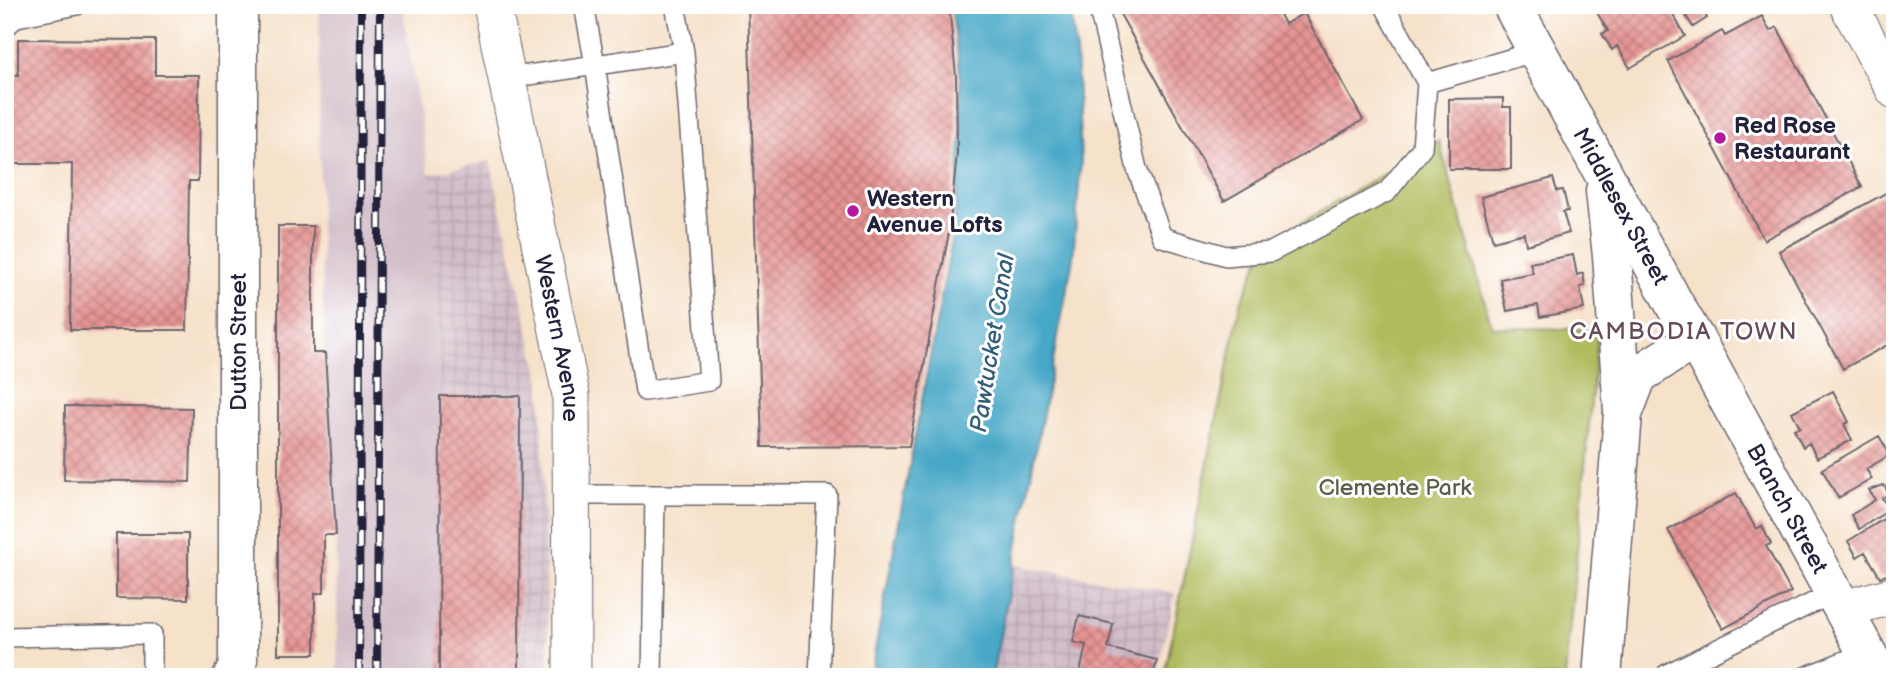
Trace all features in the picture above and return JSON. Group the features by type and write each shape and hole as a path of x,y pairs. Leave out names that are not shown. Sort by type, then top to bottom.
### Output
{"main road":[{"name":"Dutton Street","path":"236,672 238,5"},
{"name":"Middlesex Street","path":"1512,5 1695,340"},
{"path":"1602,677 1623,414 1603,172"},
{"path":"1623,414 1638,375 1695,340"},
{"name":"Branch Street","path":"1695,340 1873,664"}],"street":[{"name":"Western Avenue","path":"492,5 571,395 572,677"},
{"path":"1848,5 1895,90"},
{"path":"1839,601 1895,595"}],"lane":[{"path":"5,27 17,17 77,5"},
{"path":"584,5 645,391 709,381 684,52 675,5"},
{"path":"1098,5 1137,169 1162,237 1226,256 1271,252 1387,192 1422,148 1427,83 1384,5"},
{"path":"1427,83 1537,51"},
{"path":"508,78 684,52"},
{"path":"572,495 827,495 819,677"},
{"path":"652,677 655,496"},
{"path":"1667,677 1667,674 1839,601"},
{"path":"5,636 152,635 152,677"},
{"path":"1805,677 1873,664"}],"shaded area":[{"path":"319,5 402,5 429,174 440,396 439,677 338,677 336,535 320,220"},
{"path":"490,161 541,383 549,677 439,677 440,396 429,174"},
{"path":"1014,565 1175,593 1157,677 992,677"}],"green space":[{"name":"Clemente Park","path":"1439,141 1492,327 1598,330 1565,677 1164,677 1240,305 1266,244"}],"water":[{"name":"Pawtucket Canal","path":"951,5 1070,5 1076,51 1081,161 1073,258 992,677 870,677 954,228 961,140 960,73"}],"building":[{"name":"Western Avenue Lofts","path":"748,5 949,5 956,76 957,153 949,232 909,446 762,447"},
{"path":"1115,5 1275,5 1285,24 1304,13 1363,120 1224,201"},
{"path":"1605,5 1668,5 1685,36 1630,68 1617,46 1612,50 1602,34 1608,31 1596,11"},
{"path":"1699,5 1707,18 1693,27 1681,8"},
{"path":"1762,16 1770,31 1777,27 1862,187 1764,240 1668,61 1722,31 1725,36"},
{"path":"18,39 155,40 155,75 199,75 198,181 189,181 187,330 70,330 72,164 5,164 5,75 18,75"},
{"path":"1503,98 1503,107 1511,107 1511,169 1449,169 1449,99"},
{"path":"1553,178 1557,191 1563,190 1568,211 1563,212 1569,233 1526,245 1524,233 1493,241 1481,197"},
{"path":"1893,189 1895,341 1843,369 1779,251"},
{"path":"278,226 313,226 313,353 325,353 336,535 324,535 324,593 315,593 315,654 278,654"},
{"path":"1573,255 1577,275 1583,273 1585,286 1580,287 1584,309 1540,317 1538,305 1507,311 1500,279 1533,273 1530,263"},
{"path":"1833,391 1849,422 1844,424 1852,440 1817,458 1809,443 1803,447 1794,429 1800,427 1792,412"},
{"path":"440,396 520,396 519,677 439,677"},
{"path":"65,406 192,408 190,482 64,480"},
{"path":"1879,436 1890,455 1866,469 1872,479 1838,498 1822,469"},
{"path":"1884,485 1889,494 1882,498 1889,510 1859,529 1851,515 1875,500 1869,490"},
{"path":"1736,493 1756,529 1762,526 1771,544 1766,546 1791,592 1723,629 1668,530"},
{"path":"1892,514 1895,516 1895,573 1880,577 1865,552 1857,557 1848,541"},
{"path":"116,534 188,534 188,599 116,598"},
{"path":"1079,616 1113,624 1108,648 1157,660 1153,677 1079,677 1086,645 1073,642"}],"railway":[{"path":"359,677 361,5"},
{"path":"377,677 380,5"}],"place":[{"name":"Red Rose Restaurant","path":"1720,138"},
{"name":"Western Avenue Lofts","path":"853,211"}],"district":[{"name":"CAMBODIA TOWN","path":"1684,331"}]}
